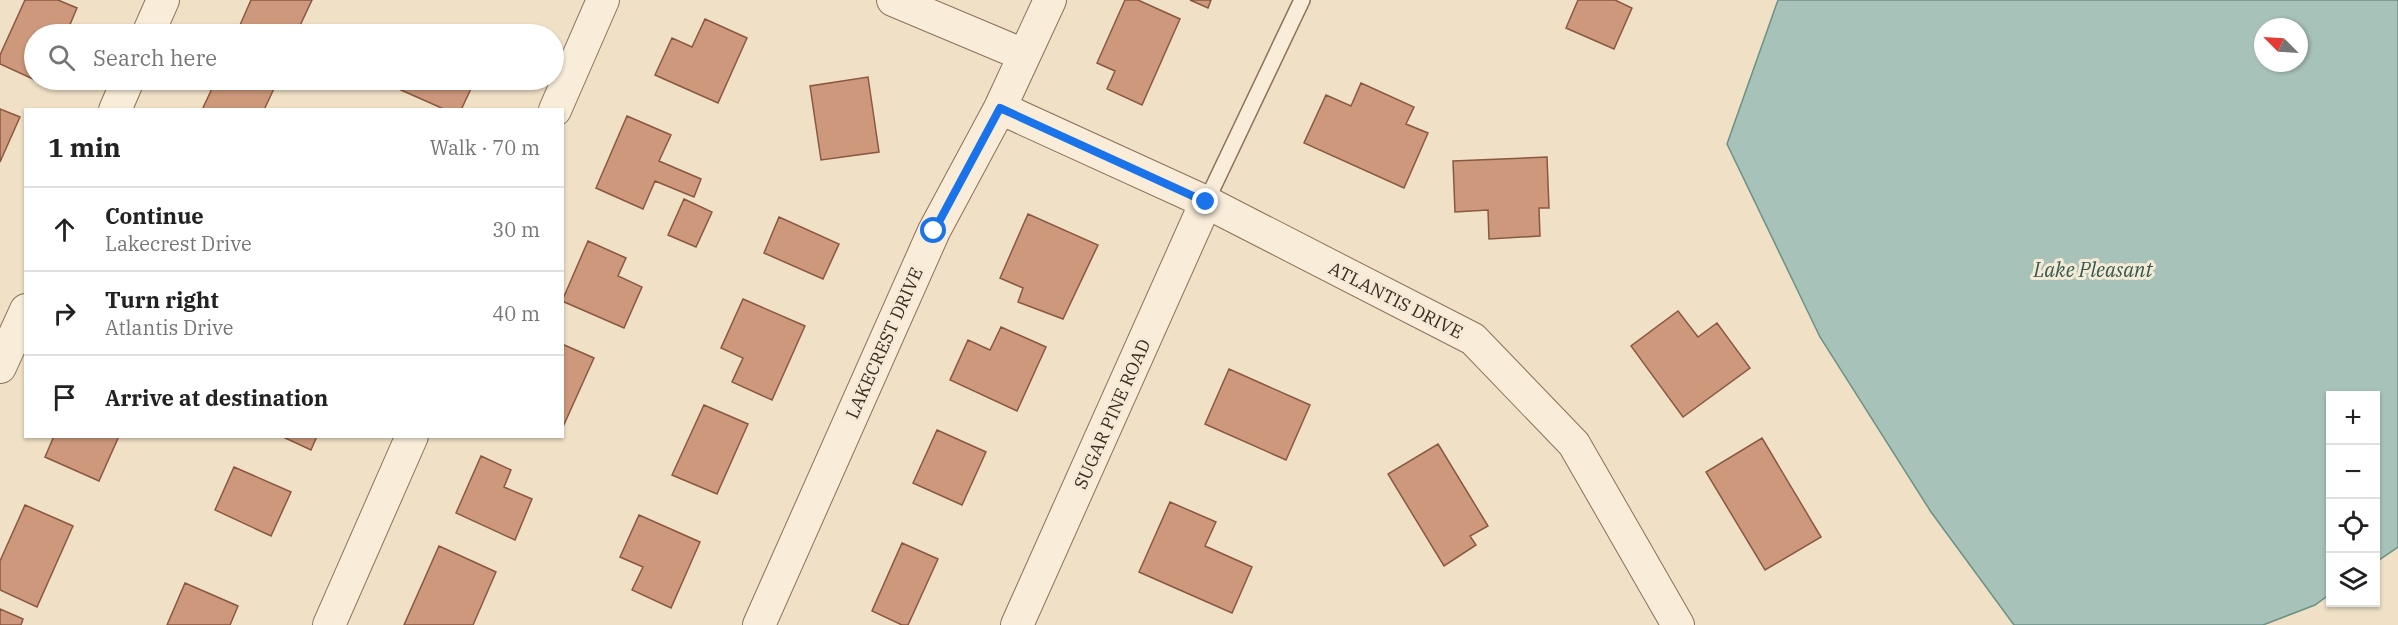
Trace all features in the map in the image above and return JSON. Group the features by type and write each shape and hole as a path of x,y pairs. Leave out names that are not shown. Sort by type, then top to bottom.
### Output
{"street":[{"path":"152,24 163,0"},
{"path":"564,89 603,0"},
{"path":"893,0 1024,55"},
{"name":"LAKECREST DRIVE","path":"759,625 934,231 1000,108 1050,0"},
{"path":"116,108 124,90"},
{"path":"556,108 564,90"},
{"name":"ATLANTIS DRIVE","path":"1000,108 1206,202 1473,339 1574,444 1678,625"},
{"name":"SUGAR PINE ROAD","path":"1017,625 1206,202"},
{"path":"0,367 24,314"},
{"path":"329,625 411,438"}],"lane":[{"path":"1206,202 1302,0"}],"water":[{"name":"Lake Pleasant","path":"1778,0 2398,0 2398,547 2380,559 2380,391 2326,391 2326,597 2315,605 2263,625 2014,625 1931,512 1820,337 1727,144"}],"building":[{"path":"25,0 58,0 77,8 70,24 24,24 24,75 0,64 0,55"},
{"path":"251,0 312,0 301,24 240,24"},
{"path":"1125,0 1138,0 1180,19 1142,105 1107,89 1115,71 1097,63"},
{"path":"1190,0 1211,0 1208,8"},
{"path":"1578,0 1615,0 1632,8 1614,49 1566,28"},
{"path":"705,19 747,38 718,103 655,75 672,38 692,47"},
{"path":"868,77 879,152 821,160 810,86"},
{"path":"1361,83 1414,107 1406,124 1428,133 1404,188 1304,143 1326,95 1351,106"},
{"path":"211,90 273,90 265,108 203,108"},
{"path":"401,90 470,90 462,108 442,108"},
{"path":"0,109 20,117 0,162"},
{"path":"627,116 671,135 659,161 701,179 694,197 655,181 643,209 596,188"},
{"path":"1547,157 1549,208 1539,208 1540,236 1489,239 1488,210 1455,212 1453,161"},
{"path":"684,199 712,212 696,247 668,235"},
{"path":"1028,214 1098,245 1063,319 1018,302 1023,288 1000,278"},
{"path":"779,217 839,244 823,279 764,253"},
{"path":"588,241 626,258 618,276 642,287 624,328 564,302 564,296"},
{"path":"743,299 805,326 772,400 732,382 743,358 721,348"},
{"path":"1678,311 1698,337 1717,323 1750,368 1683,417 1631,346"},
{"path":"1001,327 1046,347 1017,411 950,380 968,340 990,350"},
{"path":"564,345 594,358 564,425"},
{"path":"1229,369 1310,405 1286,460 1205,424"},
{"path":"704,405 748,424 717,494 672,475"},
{"path":"937,430 986,452 962,505 913,483"},
{"path":"53,438 118,438 99,481 45,457"},
{"path":"285,438 316,438 311,450"},
{"path":"1762,438 1821,537 1765,570 1706,472"},
{"path":"1438,444 1488,526 1470,536 1476,545 1444,566 1388,474"},
{"path":"481,456 511,470 504,487 532,499 515,540 456,513"},
{"path":"234,467 291,492 271,536 215,510"},
{"path":"1170,502 1216,522 1205,546 1252,567 1232,613 1139,572"},
{"path":"25,505 73,526 37,607 0,590 0,561"},
{"path":"639,515 700,542 671,608 632,590 643,567 620,557"},
{"path":"902,543 938,559 908,625 902,625 872,611"},
{"path":"439,546 496,572 473,625 404,625"},
{"path":"185,583 238,606 230,625 167,625"},
{"path":"0,609 23,619 21,625 0,625"}],"route":[{"path":"934,231 1000,108 1206,202"}]}
